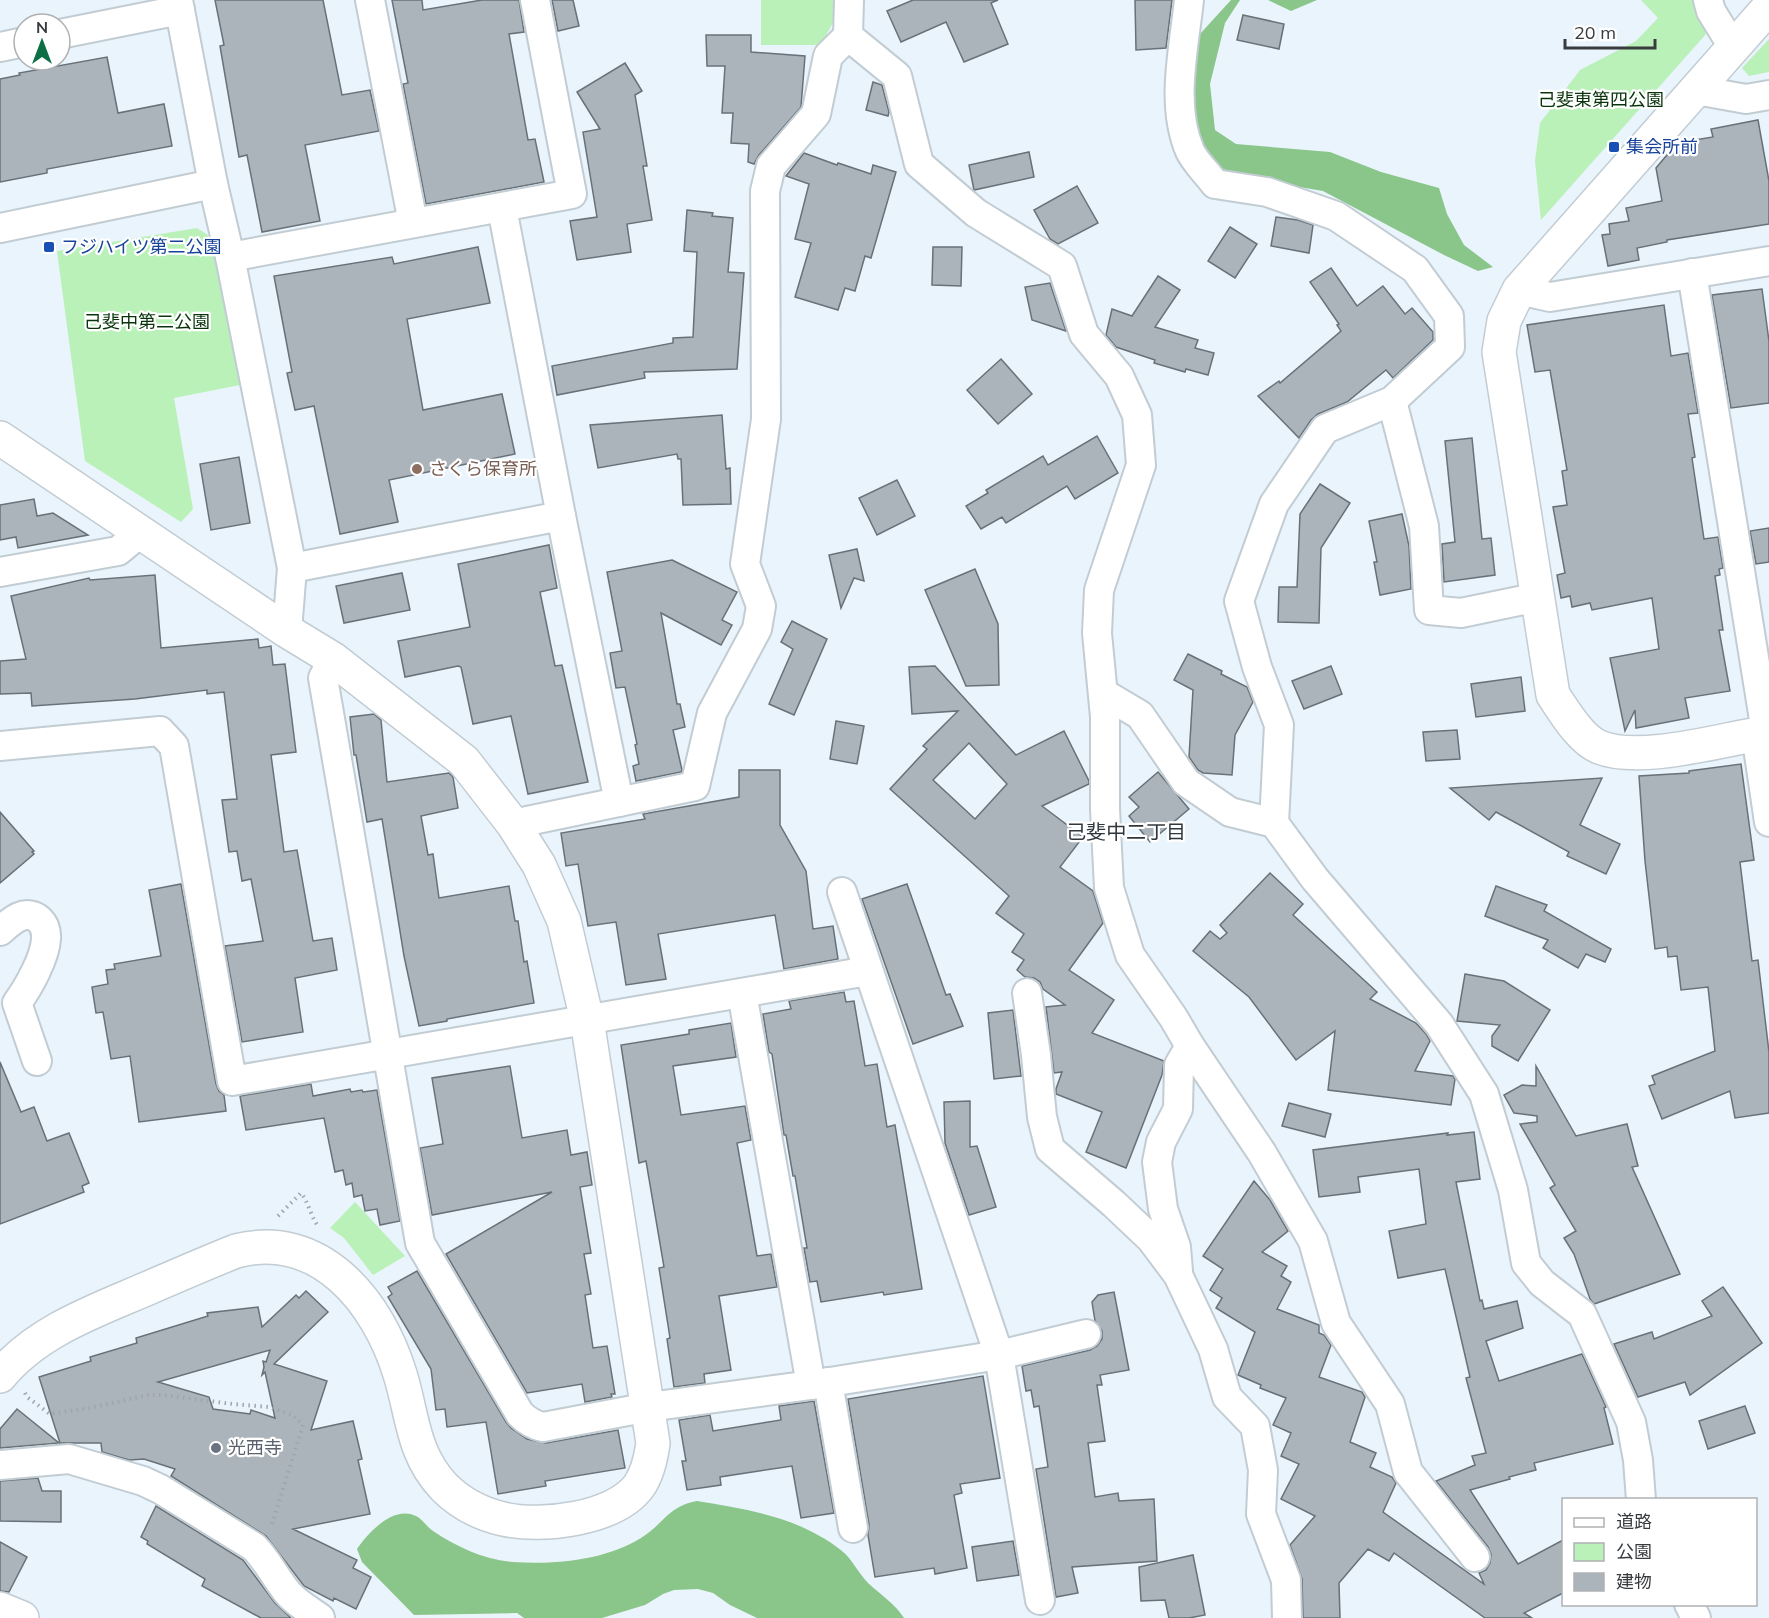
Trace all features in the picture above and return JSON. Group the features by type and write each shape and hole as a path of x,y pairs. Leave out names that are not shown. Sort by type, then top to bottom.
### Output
{"street":[{"path":"370,0 413,223"},
{"path":"230,257 572,194 535,0"},
{"path":"513,824 695,786 712,713 757,629 761,606 745,564 766,419 765,191 771,166 816,114 828,56 848,36 849,0"},
{"path":"1189,0 1180,81 1180,117 1190,152 1215,184 1267,192 1336,216 1415,269 1449,316 1450,347 1392,401 1325,429 1274,504 1239,601 1257,667 1280,725 1274,823 1315,879 1439,1024 1484,1094 1513,1190 1526,1263 1542,1283 1582,1314 1631,1422 1638,1460 1641,1498"},
{"path":"1708,0 1711,11 1733,47"},
{"path":"72,31 179,5 213,184 230,257 292,568 287,631"},
{"path":"1764,733 1651,753 1624,752 1597,746 1575,726 1553,695 1499,352 1504,321 1519,290 1769,7"},
{"path":"848,36 897,76 920,164 976,213 1062,266 1084,334 1119,376 1137,415 1141,465 1099,590 1097,633 1103,693 1109,888 1130,955 1262,1153 1313,1241 1336,1323 1390,1404 1408,1472 1475,1557"},
{"path":"1696,90 1746,99 1769,95"},
{"path":"0,228 213,184"},
{"path":"502,208 619,802"},
{"path":"1519,290 1550,297 1769,261"},
{"path":"1692,273 1764,733 1769,822"},
{"path":"1392,401 1424,526 1429,610 1461,613 1538,597"},
{"path":"0,438 287,631 333,659 464,761 513,824 539,865 564,921 586,1020 653,1443 651,1459 639,1487 620,1503 597,1514 557,1520 516,1522 490,1516 455,1497 427,1465 414,1435 400,1374 388,1341 360,1297 326,1264 298,1252 269,1247 249,1247 236,1251 78,1318 20,1356 11,1383"},
{"path":"292,568 561,516"},
{"path":"0,572 118,551 140,533"},
{"path":"333,659 323,678 420,1243 520,1414 534,1425 543,1427 649,1407 999,1355 1086,1334"},
{"path":"1103,693 1140,715 1186,782 1230,812 1274,823"},
{"path":"0,746 160,731 174,746 232,1081 868,971"},
{"path":"842,892 999,1355 1040,1600"},
{"path":"0,931 19,917 26,915 40,919 44,925 45,946 28,987 17,1003 37,1061"},
{"path":"742,993 820,1383 853,1528"},
{"path":"1027,993 1042,1117 1050,1149 1151,1239 1178,1275 1213,1348 1227,1397 1255,1426 1263,1470 1261,1514 1286,1580 1287,1618"},
{"path":"1178,1275 1176,1247 1163,1209 1157,1162 1161,1142 1178,1109 1179,1065 1190,1046"},
{"path":"0,1465 69,1459 143,1481 160,1489 254,1547 297,1603 320,1618"},
{"path":"0,1610 22,1618"}],"path":[{"path":"276,1219 301,1193 306,1199 313,1219 323,1229"},
{"path":"11,1383 50,1414 148,1395 162,1395 269,1407 292,1415 303,1425 277,1514 271,1528 254,1547"}],"green space":[{"path":"761,0 842,0 842,6 821,45 761,45"},
{"path":"1231,0 1240,0 1225,23 1210,84 1215,130 1236,144 1330,152 1381,172 1439,188 1447,214 1464,245 1493,267 1478,271 1323,191 1246,178 1213,165 1191,126 1189,83 1200,34"},
{"path":"1268,0 1317,0 1291,11"},
{"name":"己斐東第四公園","path":"1641,0 1694,0 1706,34 1541,220 1535,161 1540,123 1580,70 1636,41 1658,18"},
{"path":"1769,39 1769,72 1749,76 1742,68"},
{"name":"己斐中第二公園","path":"197,228 211,237 240,385 174,398 193,509 181,522 85,461 57,251"},
{"path":"355,1202 405,1256 373,1275 344,1238 330,1228"},
{"path":"697,1501 754,1512 809,1530 846,1554 868,1583 904,1618 757,1618 730,1605 713,1593 698,1589 674,1590 645,1605 602,1618 524,1618 517,1613 414,1615 362,1562 357,1549 382,1522 399,1514 407,1514 418,1517 433,1531 452,1542 492,1559 529,1563 563,1562 596,1556 627,1545 649,1533 679,1507"}],"building":[{"path":"215,0 323,0 342,95 370,90 379,131 305,145 320,221 262,232 247,155 239,157 220,46 224,45"},
{"path":"392,0 422,0 423,10 482,0 519,0 524,32 509,34 528,140 535,139 544,182 426,204 403,84 408,83"},
{"path":"552,0 573,0 579,26 558,31"},
{"path":"913,0 998,0 991,3 1008,44 964,62 946,22 901,42 887,11"},
{"path":"1135,0 1172,0 1166,48 1136,50"},
{"path":"1243,15 1284,24 1279,49 1237,40"},
{"path":"706,35 751,35 751,52 805,56 801,107 759,155 754,164 748,162 749,144 731,143 733,113 722,113 725,66 707,66"},
{"path":"107,57 118,113 164,104 172,146 47,169 47,173 0,182 0,79 24,72 72,72 72,63"},
{"path":"625,63 642,91 635,95 647,166 643,166 652,220 627,224 631,252 577,260 570,221 597,217 583,132 600,129 577,92"},
{"path":"873,82 882,85 888,116 866,110"},
{"path":"1758,120 1769,181 1769,224 1667,240 1667,242 1637,248 1639,260 1608,266 1602,235 1610,234 1609,224 1629,221 1626,208 1662,201 1656,168 1677,143 1713,137 1711,129"},
{"path":"1029,152 1034,177 974,190 969,165"},
{"path":"804,153 871,174 873,165 896,172 871,258 865,256 855,291 845,288 838,310 795,297 811,243 795,239 809,184 786,176"},
{"path":"1077,186 1098,223 1058,244 1050,239 1034,210"},
{"path":"687,210 733,218 728,272 744,273 737,369 644,372 645,378 557,395 552,366 673,343 673,338 693,337 697,252 684,251"},
{"path":"1276,217 1313,225 1309,253 1271,246"},
{"path":"1230,227 1257,244 1235,278 1208,261"},
{"path":"478,247 490,303 407,319 423,410 502,394 515,454 389,480 398,522 340,534 314,406 295,410 287,373 292,372 274,276 392,257 394,264"},
{"path":"933,247 962,247 961,286 932,285"},
{"path":"1331,268 1357,306 1383,286 1405,314 1412,308 1433,332 1433,340 1393,378 1386,370 1347,402 1318,414 1299,438 1258,396 1279,381 1280,383 1341,331 1337,325 1339,324 1310,282"},
{"path":"1158,276 1180,290 1155,327 1198,340 1195,348 1214,353 1208,375 1186,369 1185,372 1154,363 1155,360 1116,347 1106,335 1112,309 1132,316"},
{"path":"1050,283 1066,331 1032,320 1025,287"},
{"path":"1762,289 1769,341 1769,403 1731,408 1712,295"},
{"path":"1664,305 1671,356 1688,353 1698,413 1688,414 1695,457 1692,458 1704,539 1718,537 1723,568 1719,569 1720,575 1715,576 1723,630 1719,630 1730,691 1685,698 1689,718 1636,728 1635,710 1625,731 1610,658 1659,649 1652,598 1592,610 1590,603 1572,607 1570,596 1561,598 1557,575 1565,573 1553,507 1567,505 1562,471 1567,470 1550,370 1535,372 1527,325"},
{"path":"1001,359 1032,394 998,424 967,390"},
{"path":"722,415 726,469 730,468 731,504 683,505 681,459 678,459 677,454 598,468 590,425"},
{"path":"1097,436 1118,473 1075,499 1067,486 1006,523 1002,517 981,529 966,506 988,493 986,490 1043,456 1048,465"},
{"path":"1472,438 1482,539 1491,538 1495,575 1444,582 1442,544 1455,542 1445,441"},
{"path":"239,457 250,523 211,530 200,464"},
{"path":"897,480 915,516 877,535 859,498"},
{"path":"1320,484 1350,503 1321,548 1319,623 1278,622 1279,587 1297,587 1300,514"},
{"path":"34,499 37,516 53,513 88,535 18,548 16,537 0,540 0,505"},
{"path":"1402,514 1409,546 1411,589 1380,595 1374,562 1377,562 1369,521"},
{"path":"1769,528 1769,562 1756,564 1750,531"},
{"path":"549,545 557,588 540,592 555,666 562,665 588,782 528,794 511,716 473,724 461,667 405,677 398,641 470,627 458,564"},
{"path":"857,549 864,581 854,578 841,608 829,555"},
{"path":"672,560 737,592 722,620 732,625 721,645 661,613 677,704 680,704 685,727 673,730 682,770 636,781 633,766 639,764 635,745 637,744 625,687 616,688 610,653 622,651 607,572"},
{"path":"975,569 998,624 999,685 966,686 925,590"},
{"path":"402,573 410,610 344,623 336,586"},
{"path":"155,575 161,648 258,639 259,648 271,646 273,665 285,664 296,752 271,755 284,852 297,850 313,941 332,938 337,970 295,978 303,1032 242,1042 225,946 263,941 251,879 242,881 237,851 229,852 222,800 237,799 224,692 207,694 207,690 135,699 32,706 31,693 0,694 0,661 26,659 11,596 89,578 90,580"},
{"path":"792,621 827,639 794,715 769,704 793,649 781,642"},
{"path":"1188,654 1247,687 1253,702 1235,735 1232,775 1203,773 1189,757 1193,690 1174,680"},
{"path":"935,666 1016,755 1064,731 1089,781 1089,784 1042,806 1083,837 1060,867 1093,891 1103,923 1069,970 1114,1000 1092,1033 1164,1061 1162,1075 1126,1168 1086,1152 1102,1112 1056,1094 1062,1072 1054,1073 1046,1007 1065,1005 1043,989 1040,982 1034,978 1025,977 1017,970 1024,960 1012,952 1024,934 996,913 1009,896 890,789 927,749 923,746 958,711 912,714 909,667","holes":["969,743 1007,784 975,819 933,780"]},
{"path":"1331,666 1342,694 1304,709 1292,681"},
{"path":"1521,677 1525,711 1476,717 1471,684"},
{"path":"374,714 381,720 387,782 449,773 453,777 458,808 421,816 428,855 433,854 439,898 509,886 515,921 518,921 524,962 527,961 534,1003 419,1026 404,956 382,819 367,822 356,755 354,755 350,717"},
{"path":"836,721 864,726 857,764 830,759"},
{"path":"1457,730 1460,759 1426,761 1423,732"},
{"path":"1741,764 1754,860 1740,862 1752,961 1758,960 1769,1052 1769,1113 1735,1118 1730,1091 1662,1119 1649,1086 1655,1084 1652,1076 1715,1051 1708,987 1681,990 1677,956 1668,957 1667,947 1655,949 1645,861 1639,776 1689,773 1689,771"},
{"path":"739,770 780,770 780,825 806,871 813,929 833,926 838,959 784,969 775,915 658,934 666,979 626,985 616,922 588,926 578,864 566,866 561,833 645,819 643,814 739,797"},
{"path":"1158,772 1189,809 1150,842 1129,816 1139,807 1129,797"},
{"path":"1602,778 1580,825 1620,844 1606,874 1567,856 1569,852 1496,812 1489,820 1450,788"},
{"path":"0,812 34,851 32,852 34,854 0,883"},
{"path":"1270,873 1303,904 1293,915 1377,992 1370,999 1416,1023 1426,1034 1430,1041 1415,1071 1453,1076 1455,1079 1451,1105 1328,1090 1335,1031 1296,1060 1249,997 1193,951 1210,931 1220,939 1227,933 1220,925"},
{"path":"181,884 216,1084 224,1095 226,1111 139,1122 130,1056 111,1059 103,1012 96,1013 92,987 108,984 106,970 115,969 114,964 161,956 149,890"},
{"path":"907,884 946,995 950,994 963,1026 913,1044 862,899"},
{"path":"1496,886 1547,905 1544,911 1611,949 1605,962 1586,954 1578,968 1543,948 1548,940 1485,916"},
{"path":"1465,974 1504,981 1550,1010 1518,1061 1492,1046 1492,1036 1500,1025 1457,1021"},
{"path":"844,992 846,1002 854,1001 865,1066 877,1064 887,1127 895,1125 922,1289 884,1295 883,1292 821,1302 817,1281 810,1282 795,1176 793,1176 786,1135 784,1135 772,1054 769,1052 763,1014 791,1009 789,1001"},
{"path":"1013,1010 1021,1076 994,1079 988,1013"},
{"path":"731,1023 736,1057 673,1066 681,1115 745,1106 751,1140 737,1143 757,1256 771,1254 777,1287 719,1296 731,1370 704,1374 705,1383 674,1387 667,1339 670,1338 659,1268 664,1267 646,1161 639,1163 621,1045 689,1034 689,1030"},
{"path":"0,1062 21,1112 34,1107 47,1141 69,1133 89,1183 82,1186 84,1192 0,1224"},
{"path":"510,1066 522,1138 567,1130 571,1155 587,1152 592,1185 580,1187 591,1253 584,1254 591,1294 585,1295 593,1348 607,1346 615,1394 611,1394 612,1397 585,1402 582,1384 527,1393 446,1254 552,1192 432,1215 420,1148 443,1144 432,1078"},
{"path":"1536,1066 1576,1136 1627,1124 1638,1166 1632,1167 1680,1274 1594,1304 1590,1299 1574,1254 1564,1238 1576,1231 1550,1188 1555,1185 1520,1124 1537,1122 1537,1116 1514,1113 1504,1095 1522,1085 1536,1086"},
{"path":"311,1084 313,1096 350,1089 351,1092 377,1090 400,1221 380,1225 377,1209 365,1211 362,1195 354,1197 352,1183 346,1185 343,1170 335,1172 324,1118 246,1130 240,1096"},
{"path":"970,1101 970,1147 977,1146 996,1207 969,1215 945,1143 944,1102"},
{"path":"1289,1103 1331,1114 1325,1137 1282,1126"},
{"path":"1474,1132 1480,1179 1456,1182 1480,1301 1482,1300 1484,1309 1517,1301 1523,1328 1486,1341 1499,1381 1582,1354 1606,1407 1604,1408 1613,1444 1534,1463 1536,1470 1470,1490 1518,1564 1562,1541 1562,1594 1524,1613 1532,1618 1485,1618 1394,1553 1389,1561 1368,1549 1339,1583 1340,1618 1303,1618 1302,1579 1290,1545 1315,1516 1281,1499 1299,1464 1281,1456 1291,1433 1273,1425 1286,1398 1260,1388 1261,1385 1238,1375 1255,1332 1216,1308 1222,1298 1210,1290 1223,1269 1203,1256 1254,1181 1270,1200 1288,1231 1262,1252 1287,1266 1281,1276 1291,1282 1277,1309 1319,1325 1319,1333 1324,1335 1331,1345 1319,1377 1362,1392 1365,1397 1350,1442 1376,1453 1370,1467 1392,1477 1396,1483 1383,1512 1484,1584 1479,1573 1486,1570 1490,1563 1491,1554 1488,1547 1436,1481 1475,1465 1472,1456 1486,1453 1466,1378 1470,1377 1445,1269 1398,1278 1389,1231 1426,1224 1419,1169 1358,1177 1360,1192 1319,1197 1313,1150 1448,1133 1447,1135"},
{"path":"417,1271 511,1428 527,1439 546,1443 618,1430 625,1468 545,1481 546,1486 498,1494 486,1422 447,1427 445,1409 436,1410 431,1369 388,1297 392,1294 388,1287"},
{"path":"1723,1287 1762,1343 1690,1395 1685,1382 1638,1397 1614,1344 1652,1332 1654,1339 1712,1316 1702,1301"},
{"path":"306,1291 328,1312 274,1364 327,1381 311,1430 353,1421 362,1459 358,1460 370,1514 293,1529 357,1560 353,1568 371,1577 356,1609 334,1598 333,1601 304,1586 266,1536 171,1476 175,1469 144,1459 129,1460 102,1452 101,1443 60,1443 39,1377 91,1361 90,1357 137,1343 136,1338 208,1316 207,1313 258,1307 262,1327 296,1295 299,1298","holes":["270,1350 266,1362 263,1361 262,1375 265,1372 275,1418 251,1410 250,1414 213,1409 209,1397 158,1382"]},
{"path":"1114,1292 1129,1370 1100,1375 1102,1385 1097,1385 1105,1441 1088,1443 1095,1497 1118,1493 1119,1501 1154,1499 1157,1561 1072,1567 1078,1593 1056,1597 1036,1469 1048,1467 1039,1406 1034,1407 1031,1390 1026,1391 1022,1366 1090,1350 1097,1346 1102,1339 1102,1331 1095,1321 1092,1302 1098,1295"},
{"path":"983,1376 1000,1478 960,1484 962,1493 954,1495 967,1568 935,1574 934,1568 875,1577 868,1535 869,1525 848,1399"},
{"path":"814,1401 834,1513 801,1518 792,1466 720,1477 721,1485 687,1490 682,1461 686,1461 679,1420 710,1415 713,1431 781,1420 779,1406"},
{"path":"1745,1406 1755,1433 1708,1449 1699,1421"},
{"path":"17,1409 59,1443 0,1448 0,1429"},
{"path":"38,1478 42,1491 61,1491 61,1522 0,1521 0,1481"},
{"path":"156,1506 243,1560 275,1603 291,1618 261,1618 202,1586 205,1579 147,1544 148,1541 141,1537"},
{"path":"1013,1541 1019,1575 977,1581 972,1547"},
{"path":"0,1542 27,1557 9,1592 0,1591"},
{"path":"1193,1555 1205,1615 1169,1618 1165,1600 1141,1601 1139,1567"}],"place":[{"name":"集会所前","path":"1614,147"},
{"name":"フジハイツ第二公園","path":"49,247"},
{"name":"さくら保育所","path":"417,469"},
{"name":"光西寺","path":"216,1448"}],"district":[{"name":"己斐中二丁目","path":"1126,832"}]}
